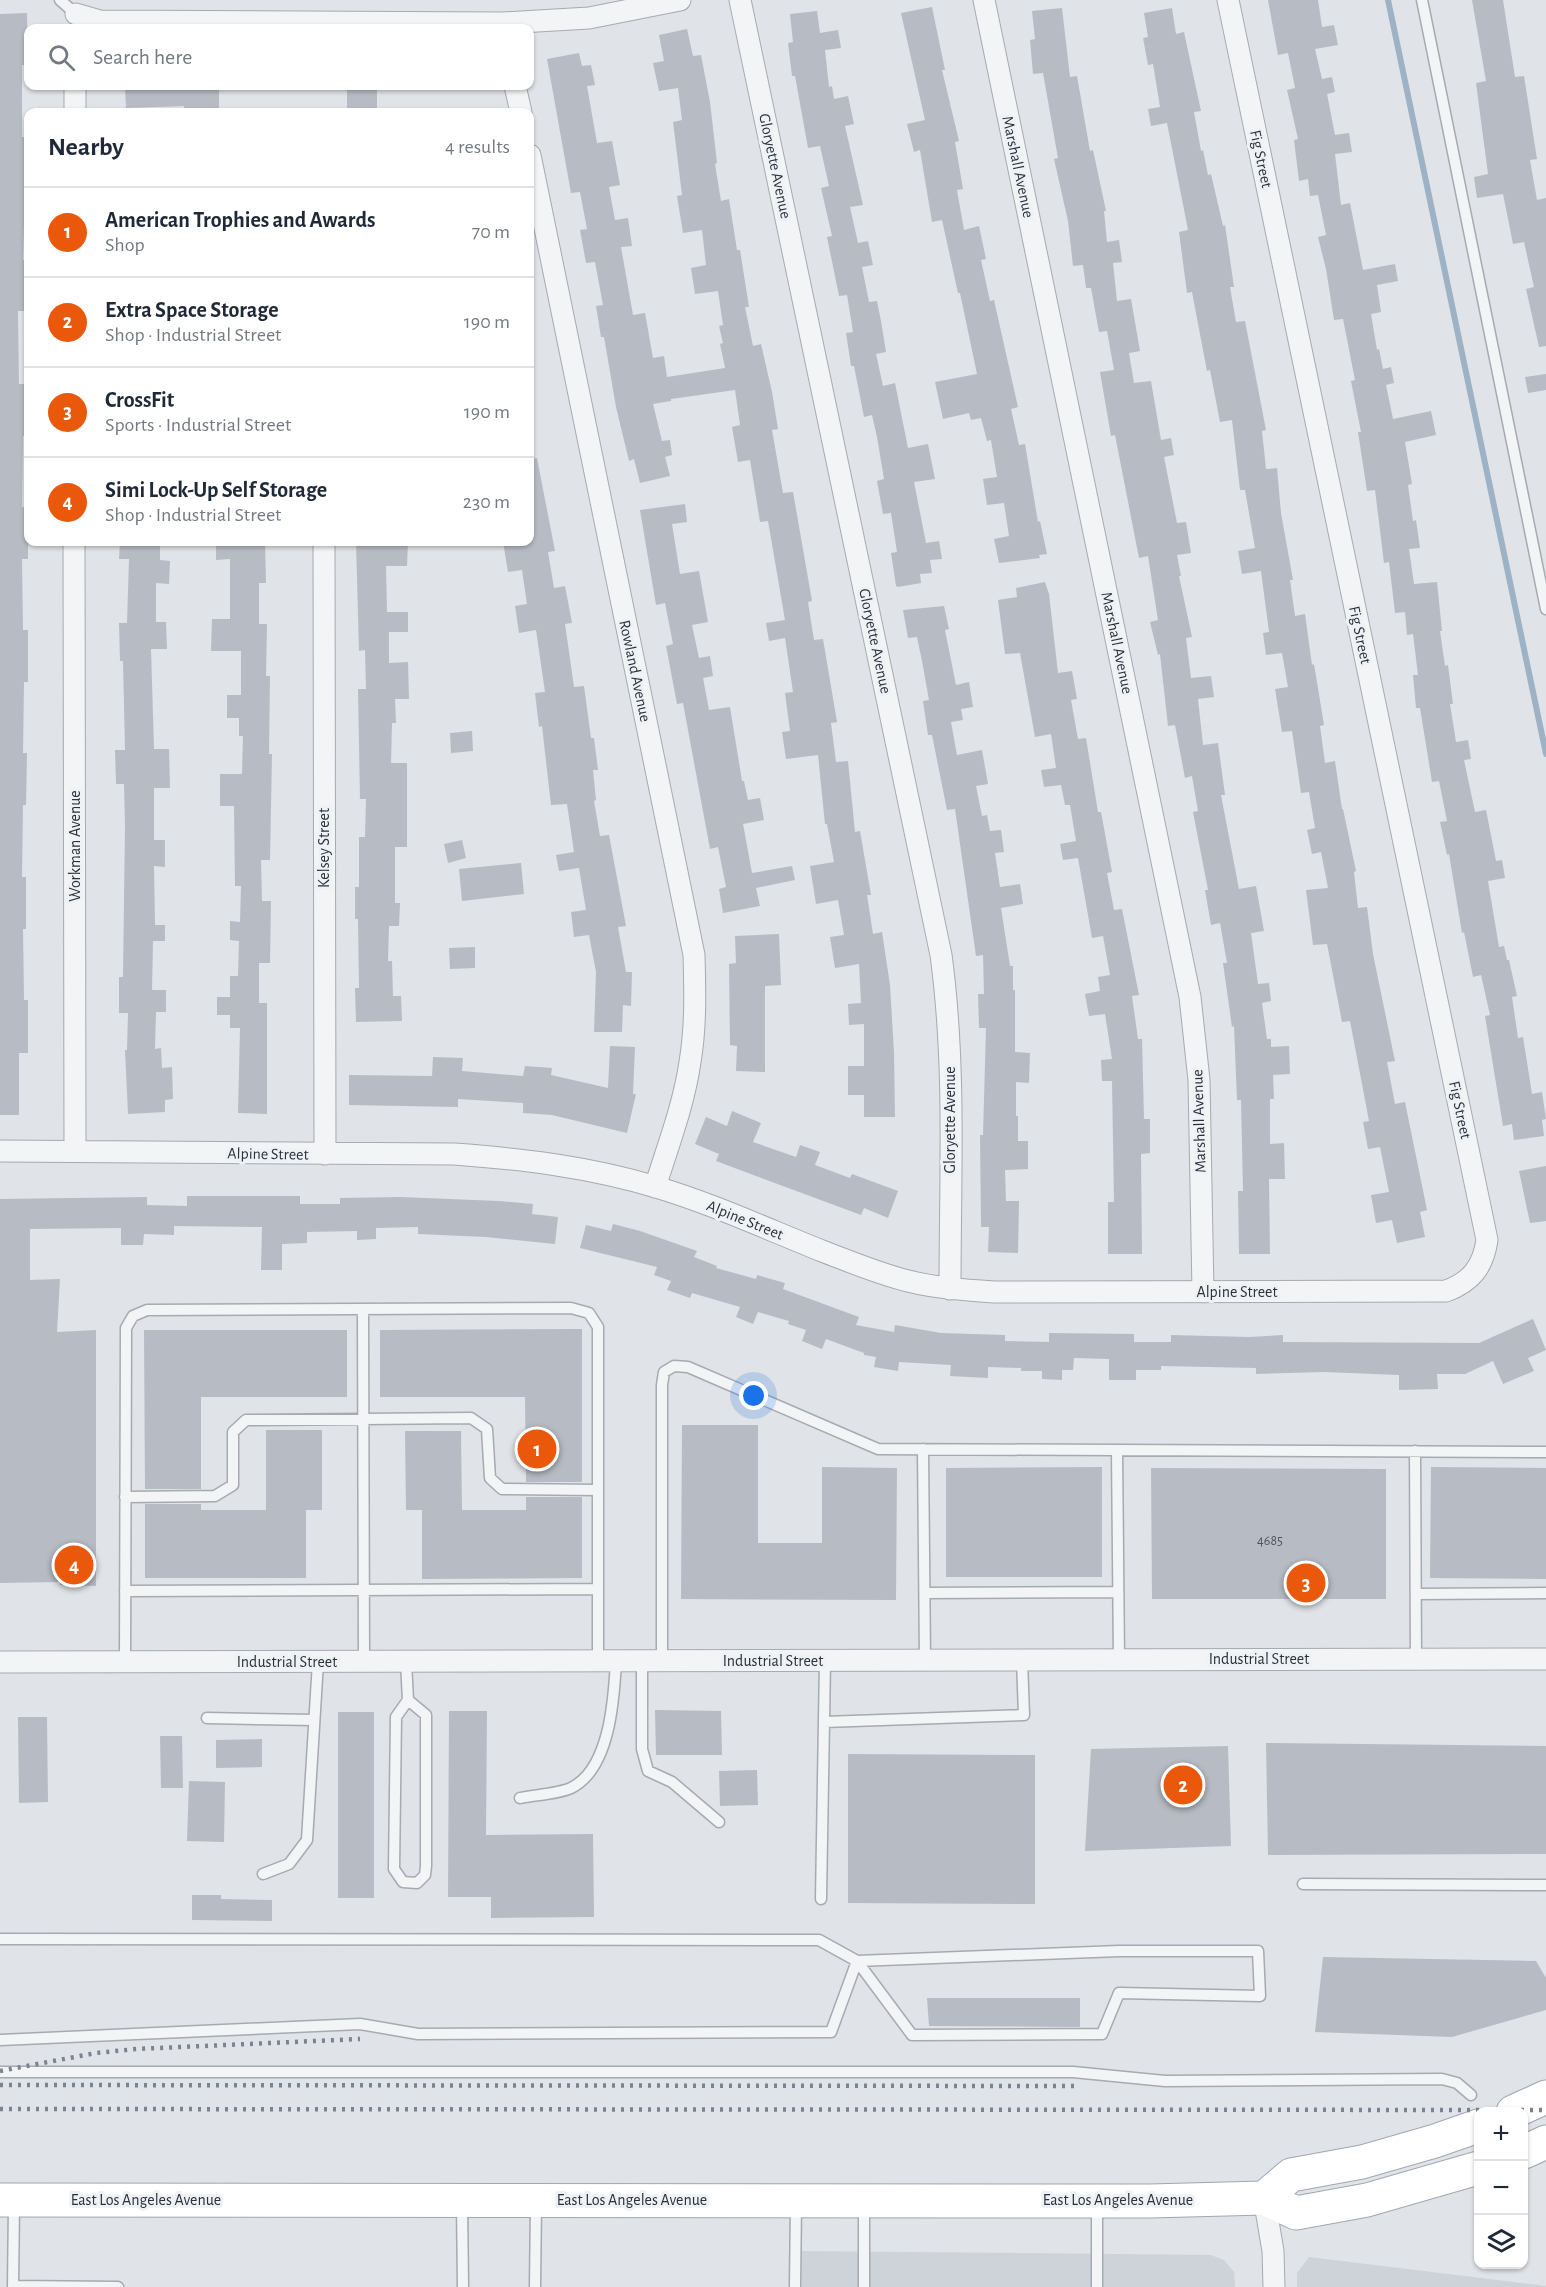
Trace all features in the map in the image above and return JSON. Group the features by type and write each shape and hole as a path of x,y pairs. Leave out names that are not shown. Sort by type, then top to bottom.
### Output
{"main road":[{"path":"1524,2107 1546,2097"},
{"path":"1264,2198 1291,2175 1362,2162 1435,2142 1474,2111"},
{"path":"1528,2150 1546,2142"},
{"name":"East Los Angeles Avenue","path":"7,2201 1097,2201 1264,2198 1296,2212 1367,2200 1474,2169"}],"street":[{"path":"524,24 589,18 680,0"},
{"name":"Gloryette Avenue","path":"740,0 941,955 950,1059 950,1289"},
{"name":"Marshall Avenue","path":"984,0 1190,997 1199,1080 1203,1292"},
{"name":"Fig Street","path":"1228,0 1487,1240 1485,1256 1479,1268"},
{"path":"76,14 100,21 342,24"},
{"path":"75,90 75,108"},
{"path":"516,90 520,108"},
{"name":"Rowland Avenue","path":"534,175 694,955 696,1012 690,1062 681,1103 655,1187"},
{"name":"Workman Avenue","path":"74,546 75,1151"},
{"name":"Kelsey Street","path":"324,546 325,1154"},
{"name":"Alpine Street","path":"0,1151 454,1154 511,1158 583,1169 655,1187 704,1203 873,1271 950,1289 994,1292 1446,1291 1461,1286 1479,1268"},
{"name":"Industrial Street","path":"0,1662 1546,1659"},
{"path":"1264,2198 1273,2251 1274,2287"}],"lane":[{"path":"60,0 76,14"},
{"path":"1422,0 1546,609"},
{"path":"125,1663 126,1328 133,1317 147,1310 571,1308 589,1313 598,1327 598,1589 607,1661 615,1689 605,1739 592,1770 570,1788 520,1798"},
{"path":"363,1309 364,1662"},
{"path":"719,1822 672,1782 648,1771 642,1749 652,1661 664,1372 674,1366 688,1367 878,1449 1546,1452"},
{"path":"125,1497 214,1496 233,1485 233,1432 246,1420 363,1418 471,1418 487,1429 490,1478 502,1489 598,1490"},
{"path":"923,1449 925,1660"},
{"path":"1117,1450 1119,1660"},
{"path":"1415,1451 1416,1659"},
{"path":"125,1591 598,1589"},
{"path":"924,1593 1118,1592"},
{"path":"1416,1594 1546,1593"},
{"path":"824,1722 1024,1715 1022,1660"},
{"path":"821,1899 825,1661"},
{"path":"263,1874 289,1864 307,1840 318,1662"},
{"path":"406,1662 408,1700 396,1717 394,1869 403,1882 417,1883 425,1875 426,1866 426,1715 408,1700"},
{"path":"207,1718 314,1720"},
{"path":"1303,1884 1546,1885"},
{"path":"0,1939 819,1940 857,1961 912,2036 1102,2034 1119,1993 1260,1996 1258,1951 1119,1951 857,1961"},
{"path":"0,2040 360,2024 418,2034 831,2032 857,1961"},
{"path":"0,2072 1073,2072 1165,2081 1442,2079 1456,2083 1474,2109"},
{"path":"462,2200 463,2287"},
{"path":"535,2287 536,2200"},
{"path":"795,2287 796,2200"},
{"path":"864,2200 864,2287"},
{"path":"7,2201 13,2286 118,2287"},
{"path":"1097,2201 1097,2287"}],"shaded area":[{"path":"801,2251 1211,2255 1224,2260 1234,2272 1235,2287 802,2287"},
{"path":"1309,2257 1546,2287 1297,2287 1297,2273"}],"building":[{"path":"1268,0 1318,0 1322,27 1334,25 1338,45 1315,49 1322,79 1332,77 1335,92 1327,94 1335,135 1349,133 1352,152 1335,154 1341,205 1350,203 1363,270 1395,264 1398,281 1377,285 1381,312 1371,314 1377,350 1379,349 1383,369 1391,367 1394,383 1386,385 1393,419 1431,411 1436,435 1405,442 1412,484 1408,485 1413,521 1416,520 1420,548 1409,549 1414,584 1437,582 1442,631 1440,631 1445,666 1448,665 1453,704 1450,704 1456,742 1468,740 1471,759 1464,760 1475,812 1486,810 1496,861 1502,860 1505,878 1488,881 1499,947 1504,946 1517,996 1512,997 1518,1038 1523,1037 1532,1094 1542,1092 1546,1119 1542,1120 1544,1136 1514,1140 1512,1124 1503,1126 1485,1016 1490,1015 1481,975 1473,977 1464,932 1462,933 1449,854 1447,855 1440,822 1447,821 1439,781 1432,782 1420,708 1416,708 1413,675 1418,675 1413,634 1407,635 1405,612 1395,613 1389,562 1384,563 1375,490 1367,491 1358,432 1361,432 1351,381 1355,380 1343,319 1334,320 1318,237 1326,235 1318,195 1310,196 1308,179 1299,181 1294,140 1298,139 1287,90 1295,88 1288,53 1278,55"},
{"path":"1472,0 1503,0 1515,77 1524,76 1537,159 1530,160 1537,200 1546,198 1546,346 1539,347 1526,289 1534,287 1524,242 1513,244 1503,194 1477,198 1474,177 1488,174 1476,83 1486,81"},
{"path":"932,7 945,70 942,70 959,141 955,142 963,189 957,190 964,230 979,226 986,259 981,260 990,301 994,300 1018,407 1011,409 1019,445 1025,444 1038,522 1040,521 1047,554 1039,555 1040,558 999,563 994,539 1009,536 1004,503 987,505 983,479 997,477 991,440 987,441 981,418 971,420 969,413 943,419 935,382 977,374 942,220 932,222 920,150 914,152 907,124 925,120 901,13"},
{"path":"1062,8 1070,77 1077,76 1090,151 1093,150 1106,211 1104,211 1107,242 1119,240 1122,262 1113,263 1117,301 1131,299 1140,351 1129,353 1134,383 1151,381 1161,440 1171,438 1174,455 1164,457 1177,523 1186,522 1191,553 1177,555 1181,576 1179,576 1192,637 1186,638 1191,678 1211,676 1214,697 1198,699 1203,745 1218,743 1225,795 1221,795 1239,889 1256,886 1264,931 1251,933 1258,984 1269,983 1271,1001 1262,1003 1267,1039 1271,1039 1271,1047 1289,1046 1290,1074 1273,1075 1274,1099 1270,1099 1270,1144 1284,1143 1285,1179 1269,1179 1270,1254 1239,1254 1238,1191 1243,1191 1241,1100 1237,1100 1234,1026 1232,1027 1223,963 1227,963 1220,923 1211,925 1205,890 1208,890 1193,812 1198,811 1192,776 1185,778 1175,725 1168,726 1160,654 1158,655 1150,622 1158,620 1148,556 1139,558 1115,435 1111,436 1100,372 1114,370 1107,331 1099,332 1091,288 1086,288 1083,265 1073,266 1068,221 1054,159 1058,158 1043,73 1033,74 1030,40 1035,39 1032,11"},
{"path":"1172,8 1176,34 1184,32 1201,111 1194,112 1201,151 1203,150 1208,175 1211,174 1223,226 1225,225 1234,287 1230,287 1236,322 1245,321 1266,430 1262,431 1266,469 1277,468 1281,513 1293,580 1290,580 1295,616 1305,614 1324,725 1320,726 1325,763 1335,761 1342,809 1356,871 1354,872 1358,908 1367,907 1373,954 1395,1061 1387,1062 1395,1104 1405,1102 1427,1210 1420,1212 1425,1237 1397,1243 1392,1220 1376,1223 1371,1195 1389,1192 1380,1147 1368,1149 1363,1122 1369,1121 1350,1021 1342,1022 1327,944 1313,945 1306,890 1328,888 1321,852 1312,854 1307,830 1315,828 1309,792 1301,793 1292,731 1282,732 1275,689 1288,687 1282,653 1266,655 1263,633 1269,632 1261,571 1242,574 1238,551 1255,548 1245,490 1240,490 1232,420 1220,422 1210,370 1207,371 1192,292 1187,293 1179,232 1188,230 1167,123 1151,126 1148,109 1160,107 1153,64 1148,65 1143,38 1148,37 1144,13"},
{"path":"817,11 820,33 838,30 841,48 825,50 829,87 832,86 834,99 848,96 854,124 845,126 863,205 850,207 858,243 868,241 873,265 862,267 869,302 877,301 881,321 886,352 876,354 883,386 895,383 908,448 928,444 935,479 914,482 926,543 939,541 942,559 930,560 932,573 920,574 921,583 898,587 891,553 897,552 891,513 883,514 877,481 884,479 877,437 872,415 864,417 854,366 851,366 846,333 853,332 847,295 839,296 827,237 832,236 821,188 829,186 820,146 808,148 795,76 792,76 788,43 793,42 790,14"},
{"path":"27,13 27,24 24,24 24,65 22,65 24,311 18,311 19,384 24,384 22,507 24,507 24,546 28,546 28,559 22,559 23,630 28,630 28,682 24,682 23,753 27,753 26,805 23,805 22,877 26,877 26,929 23,929 24,1000 28,1000 28,1053 19,1053 19,1115 0,1115 0,14"},
{"path":"687,29 693,56 701,55 710,102 717,163 715,164 721,201 729,199 737,250 740,250 749,307 745,307 753,346 761,344 772,392 778,429 772,430 783,493 793,492 812,601 808,602 814,640 823,639 837,722 831,723 836,762 848,761 855,832 860,831 871,895 867,895 873,934 882,932 890,985 895,1117 864,1117 864,1095 848,1095 848,1066 864,1066 864,1024 849,1025 848,1004 861,1003 859,964 835,968 830,937 844,935 838,900 816,904 810,866 834,862 827,824 825,824 818,755 786,759 782,732 790,731 785,693 793,692 785,638 769,641 766,623 785,620 768,521 760,522 750,460 738,462 732,427 740,425 735,390 671,399 671,401 653,404 662,441 670,440 672,455 665,457 670,476 640,483 634,459 629,461 616,407 604,337 601,337 596,306 603,305 595,262 586,263 580,230 587,229 580,192 571,193 547,59 579,53 582,66 591,65 595,85 587,86 597,143 612,141 620,185 609,187 615,220 628,218 632,246 621,247 633,315 645,313 653,358 664,356 667,377 725,368 720,344 723,343 719,326 723,325 718,291 695,294 691,268 706,265 702,230 683,233 677,196 682,195 673,122 682,120 678,88 659,91 653,63 664,61 659,35"},
{"path":"125,90 219,90 219,108 184,108 184,106 126,108"},
{"path":"347,90 377,90 377,108 347,108"},
{"path":"1546,374 1546,390 1528,393 1525,377"},
{"path":"534,458 537,458 555,551 548,552 554,588 565,586 572,623 565,624 574,687 584,686 591,738 594,738 598,770 593,770 596,800 594,801 600,836 609,835 626,926 618,927 626,972 632,972 631,1006 623,1005 622,1032 594,1032 596,972 589,935 574,937 571,912 586,910 579,868 559,871 556,855 574,852 567,804 551,805 542,726 539,727 535,693 545,692 536,630 519,633 515,606 527,604 522,570 508,572 504,546 534,546"},
{"path":"685,504 687,522 672,524 680,574 699,571 708,622 692,625 699,658 710,656 713,676 703,678 709,710 730,707 742,781 744,781 748,800 760,798 764,820 743,824 752,873 792,866 795,880 756,888 760,906 723,913 719,889 726,887 718,847 710,849 683,703 677,704 666,646 673,644 665,603 656,605 640,510"},
{"path":"120,546 160,546 160,560 170,561 169,584 156,583 156,622 166,622 167,649 151,649 154,749 169,749 170,788 154,788 154,840 165,840 165,867 154,866 155,925 165,925 165,941 153,941 152,990 166,990 166,1012 156,1012 155,1049 161,1048 162,1068 172,1067 173,1099 165,1100 165,1112 128,1114 125,1050 127,1050 128,1013 119,1013 119,977 123,977 124,784 116,784 115,750 125,750 123,661 120,661 119,623 127,623 129,559 119,559"},
{"path":"216,546 265,546 266,583 259,583 259,624 267,624 266,676 270,676 269,754 272,754 270,860 261,860 262,901 271,901 270,963 259,963 259,1003 267,1003 267,1114 238,1113 240,1028 230,1028 230,1015 217,1015 217,997 230,997 230,976 238,976 239,941 230,940 230,921 240,922 241,886 235,886 234,806 220,806 220,774 242,774 243,736 239,736 239,718 227,718 227,695 241,695 241,651 211,651 212,619 230,619 230,559 216,560"},
{"path":"356,546 408,546 407,566 386,566 387,612 408,612 408,632 389,632 389,663 408,662 409,699 395,699 396,723 392,723 391,763 407,763 407,847 395,847 395,903 400,903 399,926 389,926 388,961 392,961 393,996 401,996 402,1021 356,1022 355,988 359,988 355,887 359,887 359,837 365,837 366,799 360,799 358,689 366,689 365,650 359,651"},
{"path":"1045,582 1049,594 1058,673 1072,671 1077,699 1071,700 1078,739 1086,738 1098,812 1101,812 1112,872 1107,873 1114,910 1122,909 1139,995 1132,996 1138,1039 1142,1039 1144,1119 1150,1119 1150,1153 1141,1154 1142,1254 1108,1254 1108,1202 1114,1202 1112,1081 1102,1081 1101,1060 1112,1059 1105,1014 1089,1016 1085,994 1100,991 1098,977 1110,975 1103,936 1092,938 1078,858 1063,860 1060,844 1076,841 1070,805 1065,805 1061,785 1044,787 1041,770 1056,768 1051,734 1035,737 1020,653 1005,654 998,600 1017,597 1016,588"},
{"path":"944,606 949,629 945,630 956,685 969,682 973,707 961,709 963,720 951,722 957,755 982,750 988,784 976,786 982,816 987,815 990,831 1001,830 1004,852 995,853 1000,887 1020,884 1023,904 1001,908 1010,966 1013,966 1015,1052 1030,1053 1029,1083 1016,1082 1018,1141 1028,1141 1028,1169 1005,1170 1006,1201 1019,1201 1018,1253 988,1252 989,1227 981,1227 980,1135 983,1135 986,1028 979,1028 978,994 984,994 983,955 976,956 955,809 947,810 932,735 928,735 923,701 929,700 917,637 908,638 903,610"},
{"path":"472,731 473,751 451,753 450,733"},
{"path":"462,840 466,858 448,863 444,844"},
{"path":"521,863 524,894 462,901 459,869"},
{"path":"779,934 781,985 765,986 765,1072 736,1071 737,1046 730,1045 729,964 736,963 735,936"},
{"path":"475,947 475,968 450,969 449,948"},
{"path":"610,1046 635,1047 633,1094 636,1094 627,1133 552,1115 523,1113 523,1103 458,1099 458,1107 349,1105 349,1075 432,1076 433,1057 463,1058 462,1071 523,1076 525,1066 552,1068 551,1075 608,1088"},
{"path":"732,1111 761,1123 753,1142 796,1157 800,1145 820,1152 815,1165 850,1178 852,1174 898,1191 888,1218 864,1208 861,1215 716,1161 719,1154 695,1144 706,1117 727,1126"},
{"path":"1546,1166 1546,1221 1530,1223 1519,1171"},
{"path":"187,1196 300,1196 300,1204 340,1204 340,1198 400,1197 499,1201 533,1204 532,1214 558,1217 555,1244 486,1237 418,1234 418,1227 376,1228 376,1239 357,1240 357,1231 307,1232 307,1243 282,1244 282,1270 261,1270 262,1227 174,1226 174,1235 144,1234 143,1245 121,1245 121,1228 30,1229 30,1280 60,1279 57,1332 96,1330 96,1586 60,1585 60,1582 0,1583 0,1199 147,1197 147,1205 187,1206"},
{"path":"613,1224 697,1251 694,1257 717,1266 716,1268 756,1279 757,1275 785,1283 783,1289 859,1317 856,1325 894,1332 895,1325 941,1333 1005,1335 1005,1341 1049,1342 1049,1333 1134,1334 1134,1342 1171,1342 1171,1335 1249,1337 1283,1335 1283,1342 1479,1343 1533,1319 1546,1350 1528,1358 1534,1371 1503,1384 1493,1361 1465,1374 1437,1374 1438,1389 1399,1390 1399,1375 1324,1372 1256,1374 1256,1368 1161,1366 1161,1370 1136,1370 1136,1380 1109,1380 1109,1359 1074,1358 1073,1370 1062,1370 1062,1380 1042,1379 1042,1371 1021,1371 1021,1368 988,1367 988,1378 950,1376 951,1365 899,1362 898,1371 874,1367 876,1357 864,1355 864,1353 826,1339 822,1349 802,1341 806,1330 788,1324 789,1321 758,1312 753,1324 736,1317 740,1307 692,1293 690,1298 667,1290 671,1281 654,1275 657,1267 580,1248 586,1225 611,1231"},
{"path":"582,1329 582,1482 526,1482 525,1397 380,1397 380,1330"},
{"path":"144,1330 347,1330 347,1397 201,1397 201,1489 145,1489"},
{"path":"682,1425 758,1425 758,1543 822,1543 822,1467 897,1468 896,1600 681,1599"},
{"path":"266,1430 322,1430 322,1510 306,1510 306,1578 145,1578 145,1504 201,1504 201,1510 266,1510"},
{"path":"405,1431 461,1431 462,1510 526,1510 526,1497 582,1497 582,1578 422,1579 422,1510 406,1510"},
{"path":"1102,1467 1102,1577 946,1577 946,1468"},
{"path":"1431,1467 1546,1468 1546,1579 1430,1578"},
{"path":"1151,1468 1386,1469 1386,1599 1152,1599"},
{"path":"655,1710 721,1711 722,1755 656,1755"},
{"path":"449,1711 487,1711 486,1835 593,1834 594,1917 491,1918 491,1897 448,1897"},
{"path":"338,1712 374,1712 374,1898 338,1898"},
{"path":"18,1717 47,1717 48,1802 19,1803"},
{"path":"160,1736 182,1736 183,1788 161,1788"},
{"path":"262,1739 262,1767 216,1768 216,1740"},
{"path":"1266,1743 1546,1746 1546,1854 1268,1855"},
{"path":"1228,1746 1231,1846 1085,1851 1091,1749"},
{"path":"848,1754 1035,1755 1035,1904 848,1903"},
{"path":"757,1770 758,1805 720,1806 719,1771"},
{"path":"189,1781 225,1782 224,1842 187,1841"},
{"path":"192,1895 221,1895 221,1899 272,1900 272,1921 192,1920"},
{"path":"1323,1957 1536,1961 1546,1978 1546,2010 1452,2037 1315,2032"},
{"path":"927,1998 1080,1998 1080,2027 929,2026"}],"waterway":[{"path":"1388,0 1546,754"}],"railway":[{"path":"0,2071 96,2053 136,2049 360,2039"},
{"path":"0,2085 1079,2086"},
{"path":"0,2109 1546,2110"}],"place":[{"name":"American Trophies and Awards","path":"537,1449"},
{"name":"Simi Lock-Up Self Storage","path":"74,1565"},
{"name":"CrossFit","path":"1306,1583"},
{"name":"Extra Space Storage","path":"1183,1785"}]}
